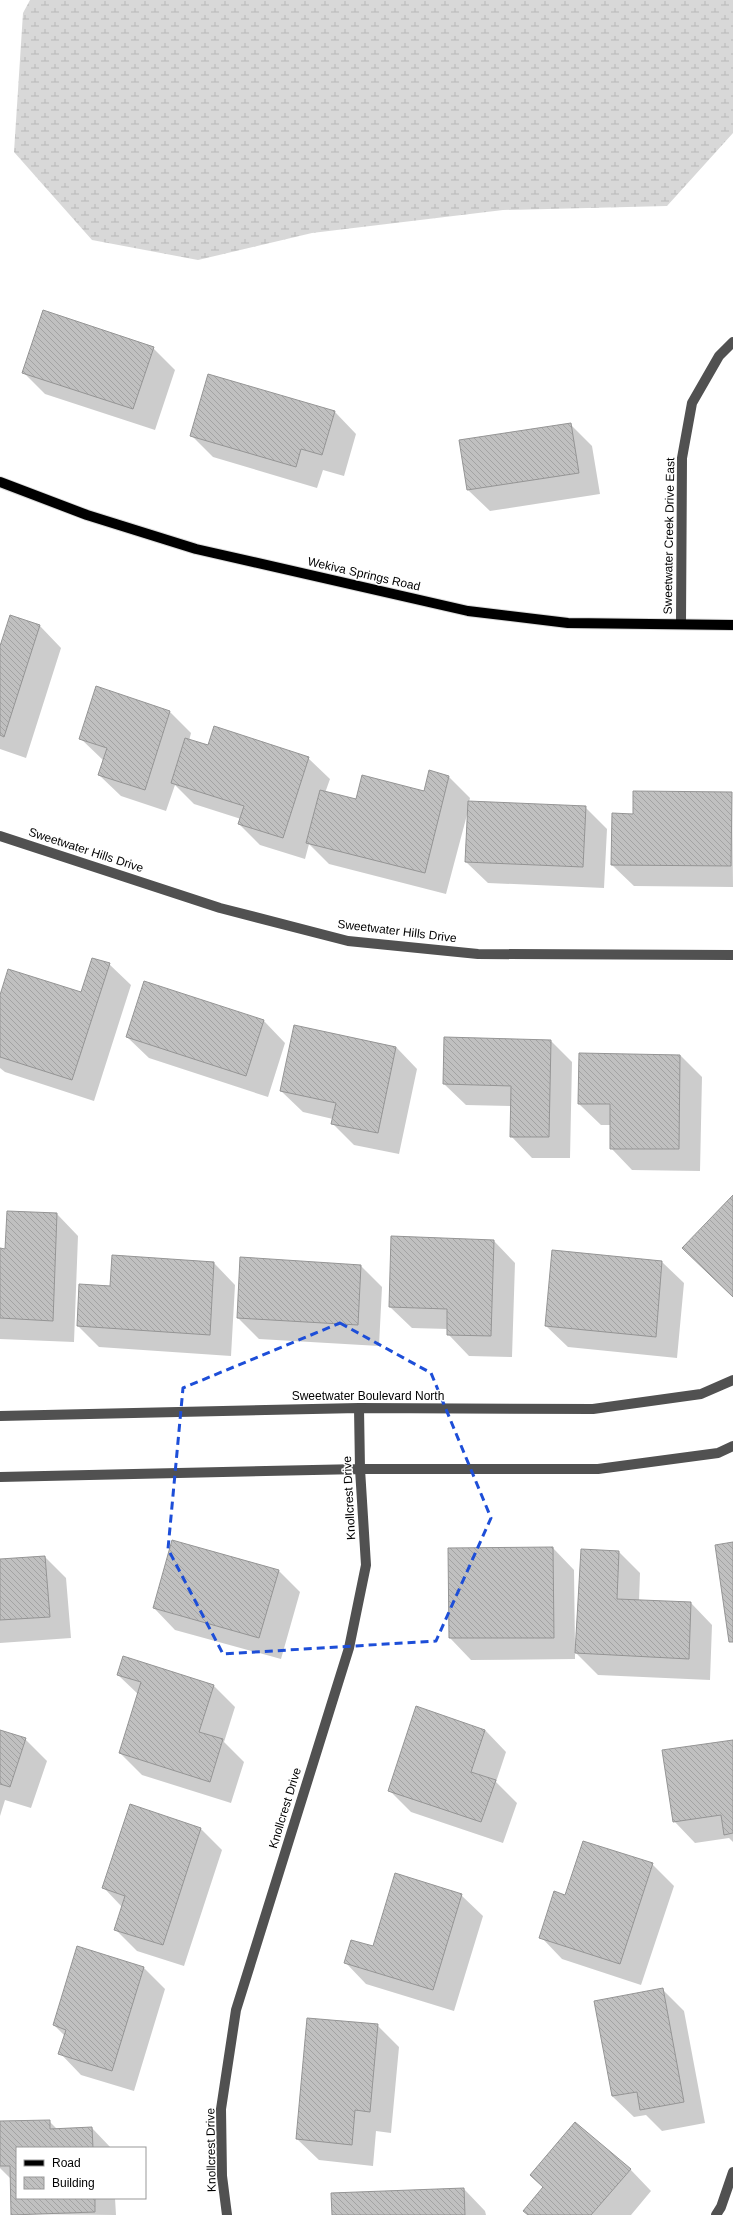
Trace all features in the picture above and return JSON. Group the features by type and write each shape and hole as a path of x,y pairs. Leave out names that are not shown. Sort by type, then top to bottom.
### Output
{"main road":[{"name":"Wekiva Springs Road","path":"0,482 87,516 196,548 468,611 568,623 681,623 733,625"}],"street":[{"name":"Sweetwater Creek Drive East","path":"681,623 682,458 692,403 719,356 733,342"},
{"name":"Sweetwater Hills Drive","path":"0,836 220,908 348,941 478,954 733,955"},
{"name":"Sweetwater Boulevard North","path":"0,1416 359,1408 593,1408 701,1394 733,1380"},
{"name":"Knollcrest Drive","path":"227,2215 222,2176 221,2109 236,2010 349,1648 366,1565 360,1469 359,1408"},
{"path":"0,1476 360,1469 598,1469 718,1453 733,1446"},
{"path":"716,2215 721,2207 733,2172"}],"highlighted area":[{"path":"340,1323 431,1373 491,1518 436,1641 223,1654 168,1549 183,1388"}],"green space":[{"path":"30,0 733,0 733,133 667,206 503,210 312,233 198,260 92,240 14,152 23,13"}],"building":[{"path":"43,310 154,347 133,409 22,373"},
{"path":"208,374 335,411 322,455 301,449 296,467 190,436"},
{"path":"571,423 579,473 467,490 459,440"},
{"path":"10,615 40,625 4,737 0,735 0,646"},
{"path":"96,686 170,711 145,790 98,775 107,748 79,739"},
{"path":"214,726 309,757 283,838 238,824 244,806 171,783 185,738 208,745"},
{"path":"429,770 449,776 425,873 306,843 320,790 356,799 362,775 424,791"},
{"path":"633,791 732,792 731,866 611,865 612,813 633,814"},
{"path":"468,801 586,806 583,867 465,862"},
{"path":"92,958 110,963 72,1080 0,1057 0,995 8,969 81,992"},
{"path":"144,981 264,1020 246,1076 126,1037"},
{"path":"294,1025 396,1047 378,1133 331,1124 336,1103 280,1091"},
{"path":"444,1037 551,1040 549,1137 510,1137 511,1086 443,1084"},
{"path":"579,1053 680,1055 679,1149 610,1149 610,1104 578,1104"},
{"path":"733,1195 733,1297 682,1248"},
{"path":"7,1211 57,1213 53,1321 0,1318 0,1248 5,1249"},
{"path":"391,1236 494,1240 491,1336 447,1335 447,1309 389,1307"},
{"path":"552,1250 662,1261 656,1337 545,1326"},
{"path":"112,1255 214,1262 210,1335 77,1326 79,1284 110,1286"},
{"path":"240,1257 361,1265 358,1325 237,1318"},
{"path":"172,1540 279,1570 259,1638 153,1608"},
{"path":"733,1542 733,1642 729,1642 715,1545"},
{"path":"553,1547 554,1638 449,1638 448,1548"},
{"path":"581,1549 619,1551 617,1599 691,1602 689,1659 575,1653"},
{"path":"45,1556 50,1617 0,1620 0,1559"},
{"path":"123,1656 214,1685 199,1732 223,1739 210,1782 119,1753 141,1682 117,1675"},
{"path":"416,1706 485,1730 471,1772 496,1780 481,1822 388,1791"},
{"path":"0,1730 26,1738 10,1787 0,1784"},
{"path":"733,1740 733,1833 724,1835 721,1815 673,1822 662,1750"},
{"path":"130,1804 201,1828 163,1945 114,1930 125,1896 102,1888"},
{"path":"583,1841 653,1863 620,1964 539,1938 554,1891 565,1895"},
{"path":"395,1873 462,1894 433,1990 344,1963 351,1940 373,1946"},
{"path":"77,1946 144,1967 112,2071 58,2054 66,2030 53,2025"},
{"path":"663,1988 684,2102 640,2110 637,2092 612,2096 594,2001"},
{"path":"307,2018 378,2024 370,2112 355,2110 352,2145 296,2139"},
{"path":"50,2120 50,2129 92,2127 93,2147 16,2147 16,2199 95,2199 95,2212 11,2215 10,2166 0,2166 0,2121"},
{"path":"575,2122 631,2169 591,2215 528,2215 523,2211 543,2187 530,2175"},
{"path":"464,2188 465,2215 332,2215 331,2193"}]}
